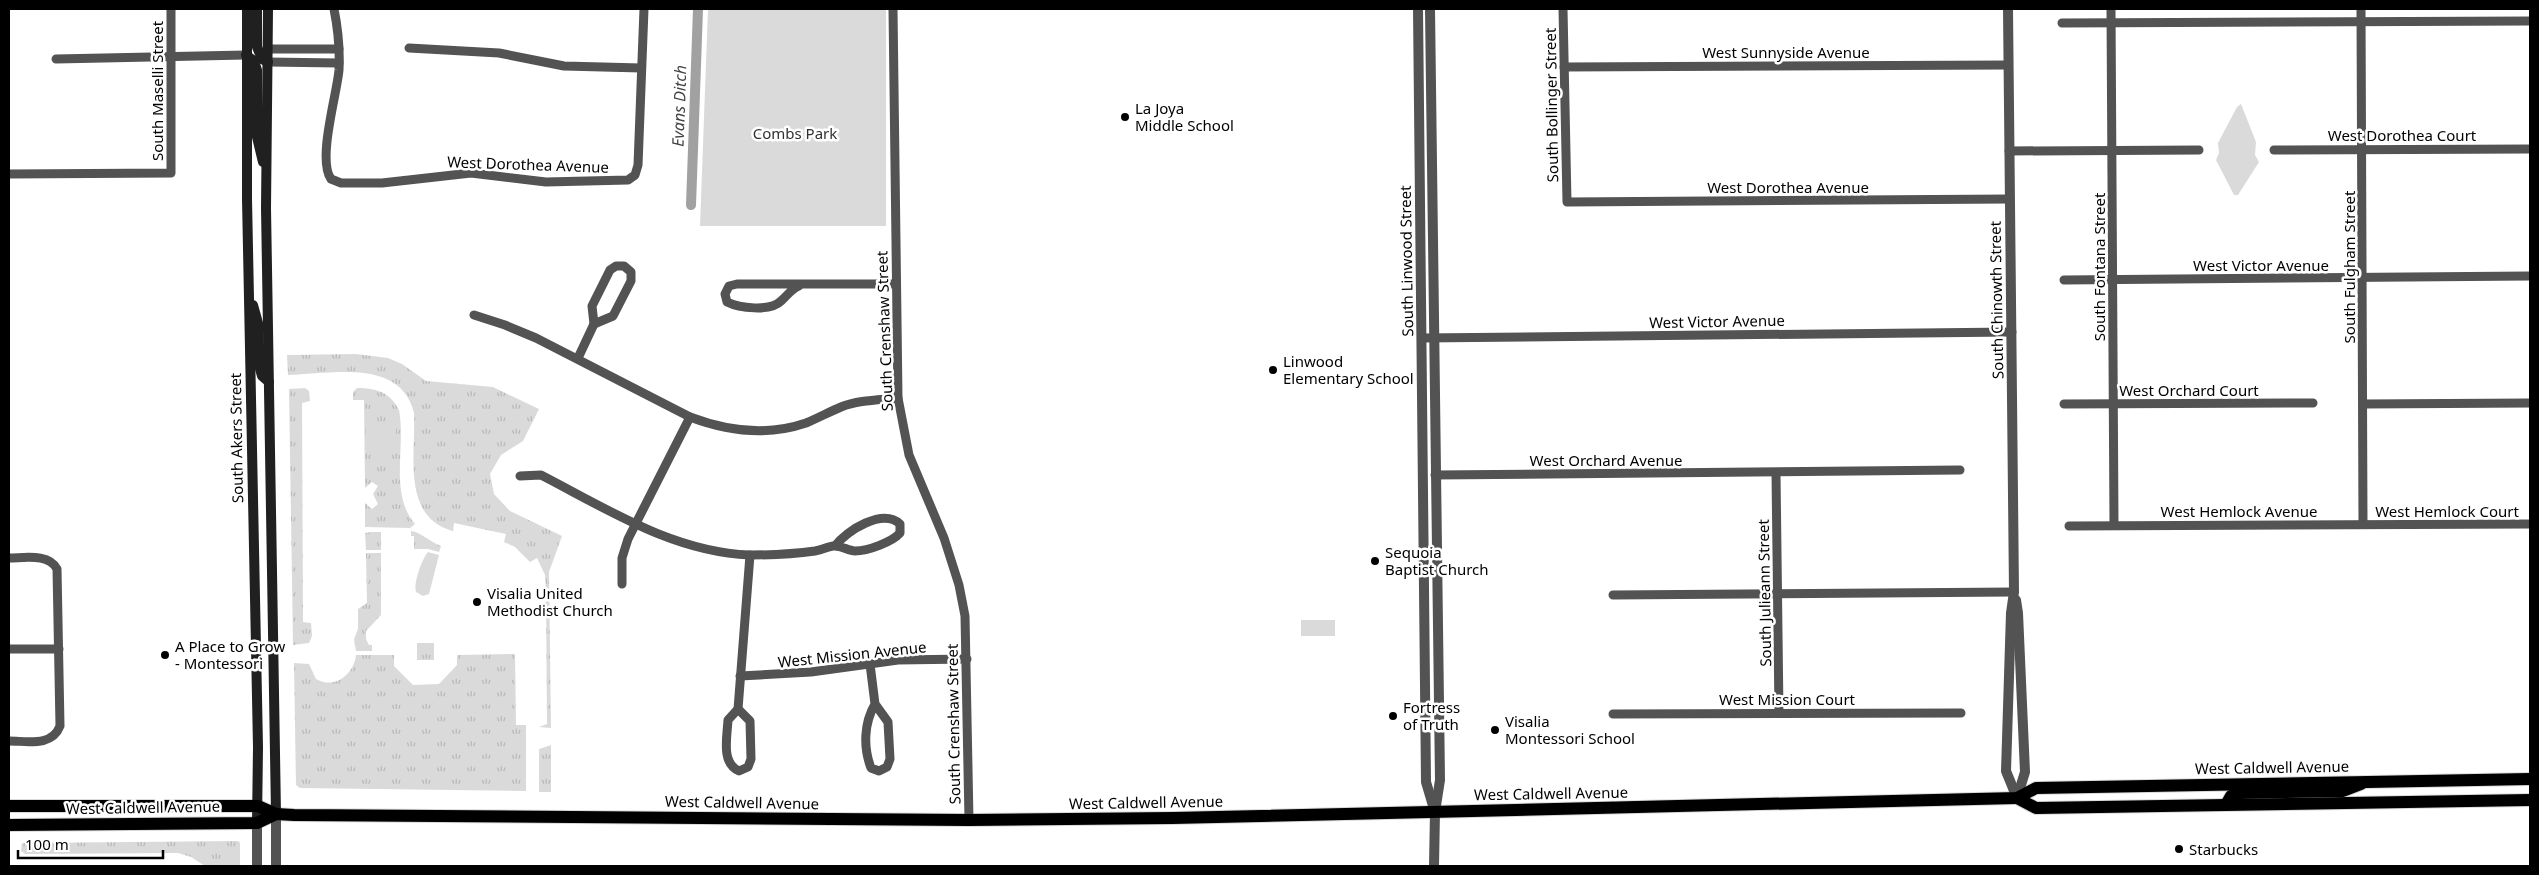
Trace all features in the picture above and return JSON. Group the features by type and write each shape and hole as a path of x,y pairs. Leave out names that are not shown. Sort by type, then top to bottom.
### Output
{"main road":[{"name":"South Akers Street","path":"247,9 248,285 257,823"},
{"path":"257,9 257,47 262,59 268,62"},
{"path":"268,9 268,382 276,814"},
{"path":"246,56 254,61 257,70 257,137 267,175"},
{"path":"248,285 258,323 260,369 262,376 268,382"},
{"name":"West Caldwell Avenue","path":"9,806 258,806 276,814 969,820 1435,812 2017,798 2036,788 2530,779"},
{"path":"2227,803 2231,796 2240,793 2343,791 2368,781"},
{"name":"West Caldwell Avenue","path":"2017,798 2036,808 2227,803 2530,800"},
{"name":"West Caldwell Avenue","path":"9,825 257,823 276,814"}],"street":[{"name":"South Maselli Street","path":"9,174 171,173 171,9"},
{"path":"268,62 339,63 334,9"},
{"path":"409,48 490,52 558,65 641,68 644,9"},
{"name":"South Crenshaw Street","path":"893,9 895,284 898,398 909,455 944,538 965,616 969,820"},
{"name":"South Linwood Street","path":"1418,9 1426,782 1435,812"},
{"name":"South Linwood Street","path":"1430,9 1440,780 1435,812 1434,866"},
{"name":"South Bollinger Street","path":"1563,9 1567,202"},
{"name":"South Chinowth Street","path":"2008,9 2014,592 2011,613 2006,771 2017,798"},
{"name":"South Fontana Street","path":"2111,9 2114,525"},
{"name":"South Fulgham Street","path":"2361,9 2363,524"},
{"path":"2062,23 2530,21"},
{"path":"268,49 339,49"},
{"path":"299,49 299,62"},
{"path":"56,59 246,56"},
{"name":"West Dorothea Avenue","path":"339,63 327,146 327,170 331,179 344,184 382,182 442,174 471,173 546,182 621,182 634,176 638,165 641,68"},
{"name":"West Sunnyside Avenue","path":"1564,67 2008,65"},
{"path":"1419,106 1425,114 1428,189 1432,209"},
{"name":"West Dorothea Court","path":"2274,150 2530,149"},
{"path":"2009,151 2198,150"},
{"name":"West Dorothea Avenue","path":"1567,202 2010,199"},
{"path":"578,358 594,324 592,306 610,270 616,266 624,266 630,272 630,281 612,316 594,324"},
{"name":"West Victor Avenue","path":"2064,280 2530,276"},
{"path":"799,286 786,292 781,301 771,307 736,306 727,302 725,294 730,286 737,284 799,286 895,284"},
{"path":"474,315 505,325 578,358 690,417 709,424 744,431 774,430 806,423 843,406 898,398"},
{"name":"West Victor Avenue","path":"1422,338 2012,332"},
{"name":"West Orchard Court","path":"2064,404 2313,403"},
{"path":"2363,404 2530,403"},
{"path":"1423,404 1428,434 1429,466 1435,476"},
{"path":"622,584 622,558 636,524 690,417"},
{"path":"1776,473 1960,470"},
{"name":"West Orchard Avenue","path":"1435,476 1776,473"},
{"name":"South Julieann Street","path":"1776,473 1779,713"},
{"path":"520,476 541,476 636,524 689,545 750,554 814,551 835,546 853,552 859,551 895,538 900,533 900,524 894,518 886,518 852,529 843,535 835,546"},
{"name":"West Hemlock Court","path":"2363,524 2530,524"},
{"name":"West Hemlock Avenue","path":"2114,525 2363,524"},
{"path":"2069,526 2114,525"},
{"path":"738,709 750,721 751,760 748,767 739,771 731,767 727,760 728,720 738,709 750,554"},
{"path":"9,558 43,558 55,564 58,575 60,726 55,736 45,741 9,742"},
{"path":"1613,595 2014,592"},
{"name":"South Chinowth Street","path":"2014,592 2018,613 2025,772 2017,798"},
{"path":"9,650 59,649"},
{"name":"West Mission Avenue","path":"740,676 774,676 870,664 967,658"},
{"path":"870,664 875,704 866,723 867,751 871,768 879,771 887,767 890,759 889,731 884,713 875,704"},
{"name":"West Mission Court","path":"1612,714 1961,713"},
{"path":"276,814 276,866"},
{"name":"South Akers Street","path":"256,866 257,823"}],"green space":[{"name":"Combs Park","path":"708,9 886,9 886,226 700,226"},
{"path":"2241,104 2256,142 2255,155 2259,162 2238,195 2234,195 2216,160 2219,153 2218,143 2237,107"},
{"path":"356,354 388,358 402,364 426,381 493,387 539,409 523,441 501,455 490,474 494,494 510,511 562,536 549,572 551,728 539,727 547,724 546,592 545,575 537,558 530,562 515,547 504,542 506,534 454,523 453,531 436,524 425,512 418,498 415,482 414,413 407,396 395,384 380,377 362,373 343,372 288,375 287,355"},
{"path":"305,388 309,391 310,401 302,403 303,622 311,623 312,636 309,643 293,645 289,389"},
{"path":"357,388 382,392 391,399 399,410 401,424 400,484 407,512 415,524 410,528 365,527 365,503 372,509 378,504 373,494 378,486 372,482 365,488 364,400 353,400 353,392"},
{"path":"366,424 396,424 396,452 366,452"},
{"path":"411,531 441,546 439,552 428,549 414,549 414,536 411,536"},
{"path":"381,532 381,550 366,550 365,533"},
{"path":"428,552 439,555 429,594 423,596 416,592 415,588 421,565"},
{"path":"366,553 381,553 381,615 366,631 366,639 369,645 372,645 372,651 356,651 354,639 358,629 358,609 367,603"},
{"path":"1301,620 1335,620 1335,636 1301,636"},
{"path":"417,643 434,643 434,660 417,660"},
{"path":"515,654 516,725 526,725 526,791 300,788 296,785 294,663 309,664 316,679 330,683 347,674 352,668 356,655 394,655 394,666 413,685 439,684 457,665 457,655"},
{"path":"551,745 551,792 539,792 539,749"},
{"path":"238,841 240,843 240,866 205,866 191,857 178,853 25,854 21,851 22,843"}],"waterway":[{"name":"Evans Ditch","path":"691,205 698,9"}],"place":[{"name":"La Joya Middle School","path":"1125,117"},
{"name":"Linwood Elementary School","path":"1273,370"},
{"name":"Sequoia Baptist Church","path":"1375,561"},
{"name":"Visalia United Methodist Church","path":"477,602"},
{"name":"A Place to Grow - Montessori","path":"165,655"},
{"name":"Fortress of Truth","path":"1393,716"},
{"name":"Visalia Montessori School","path":"1495,730"},
{"name":"Starbucks","path":"2179,849"}]}
